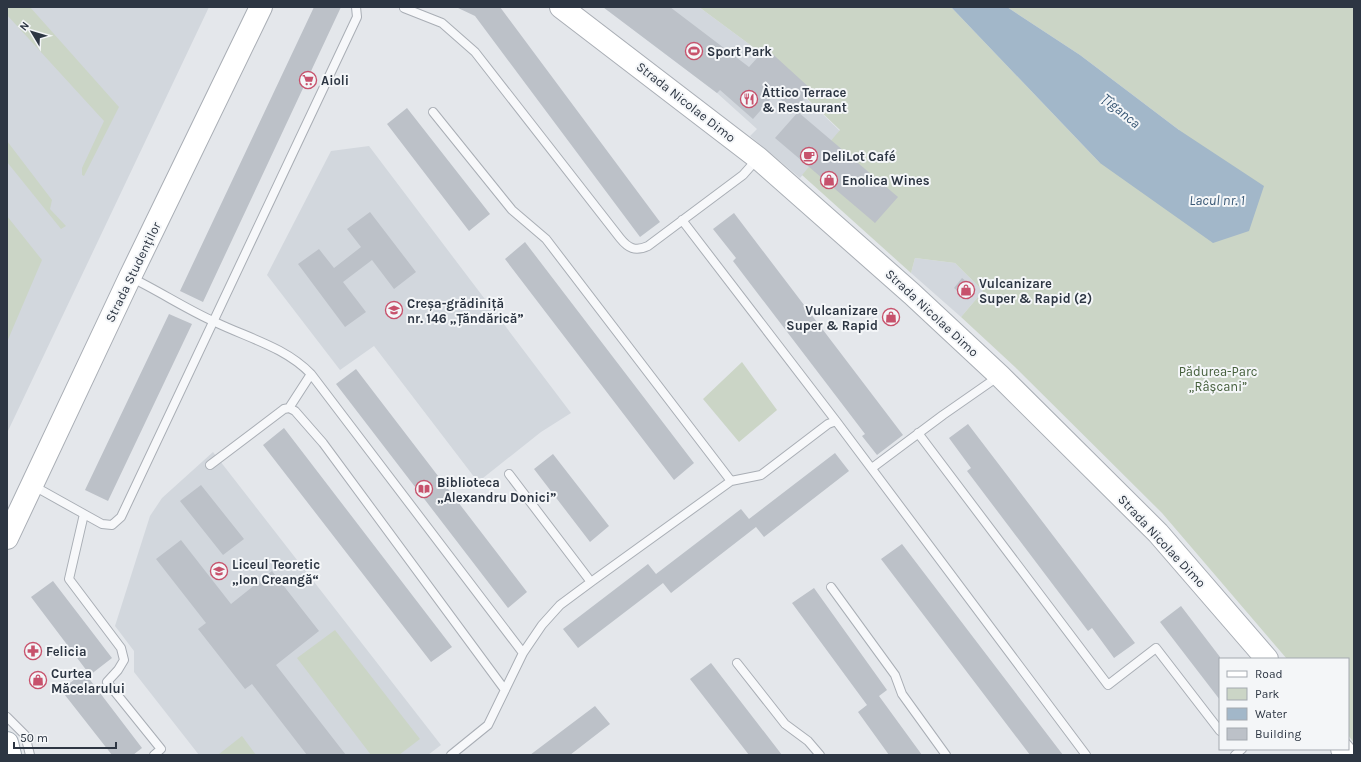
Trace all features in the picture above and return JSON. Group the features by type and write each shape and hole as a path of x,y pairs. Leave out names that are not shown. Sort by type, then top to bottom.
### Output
{"main road":[{"name":"Strada Studenților","path":"7,538 130,277 262,7"},
{"name":"Strada Nicolae Dimo","path":"561,7 758,158 865,251 1000,376 1158,533 1266,658"},
{"path":"7,742 10,755"}],"lane":[{"path":"32,486 102,524 112,525 121,516 357,17 356,7"},
{"path":"404,8 442,24 475,52 626,246 633,250 643,248 682,220 743,175 758,158"},
{"path":"433,112 512,210 546,239 731,481"},
{"path":"682,220 872,468 1086,755"},
{"path":"130,277 214,322 279,350 299,362 312,374 523,654"},
{"path":"210,465 277,413 289,408 312,374"},
{"path":"872,468 918,433 1000,376"},
{"path":"289,408 302,419 323,443 505,690"},
{"path":"451,755 488,725 523,654 551,613 591,582 731,481 761,475 828,424 836,421"},
{"path":"918,433 1108,685 1156,648 1219,730"},
{"path":"509,474 591,582"},
{"path":"84,514 69,578 121,648 124,660 118,670 107,682 161,749 154,755"},
{"path":"831,587 895,675 902,694 946,755"},
{"path":"737,663 785,724 808,741 820,755"},
{"path":"7,717 25,735 30,755"}],"shaded area":[{"path":"7,7 209,7 7,433"},
{"path":"603,7 699,7 753,47 840,131 800,178 750,136 757,129 717,93"},
{"name":"Creșa-grădiniță nr. 146 „Țăndărică”","path":"369,146 571,413 541,432 478,482 374,346 340,370 267,275 331,151"},
{"path":"915,258 955,263 983,291 961,317 911,273"},
{"name":"Liceul Teoretic „Ion Creangă“","path":"213,452 441,745 428,755 199,755 134,672 134,651 115,626 150,516 162,498"}],"green space":[{"path":"7,7 30,7 119,107 84,176 82,175 82,168 104,121 7,15"},
{"name":"Pădurea-Parc „Râșcani”","path":"699,7 951,7 1100,163 1179,130 1080,55 1007,7 1354,7 1354,743 1349,736 1349,658 1286,658 1162,513 1015,367 961,317 983,291 955,263 915,258 911,273 802,175 840,130 753,47"},
{"path":"7,141 52,200 50,209 66,226 61,229 7,162"},
{"path":"7,216 42,260 7,342"},
{"path":"742,362 777,410 739,442 703,399"},
{"path":"335,630 420,739 399,755 371,755 297,658"},
{"path":"242,736 256,755 219,754"}],"water":[{"name":"Lacul nr. 1","path":"951,7 1007,7 1080,55 1179,130 1264,186 1249,231 1213,243 1100,163"}],"building":[{"path":"314,7 341,7 203,302 180,291"},
{"path":"456,7 500,7 660,222 640,237 475,16"},
{"path":"603,7 670,7 749,67 766,48 812,90 793,111 775,94 753,119 720,90 717,93"},
{"path":"407,108 490,214 469,231 387,124"},
{"path":"798,112 898,197 875,223 775,138"},
{"path":"370,212 416,272 394,289 372,260 343,282 366,312 345,327 298,264 319,249 334,268 361,247 347,229"},
{"path":"734,213 903,435 877,455 862,436 865,434 733,261 736,258 713,229"},
{"path":"525,242 694,463 674,480 505,259"},
{"path":"962,278 976,289 968,300 954,288"},
{"path":"169,314 192,324 108,501 85,490"},
{"path":"356,369 527,592 508,608 336,384"},
{"path":"968,424 1135,643 1114,658 1092,628 1088,631 967,471 971,468 949,438"},
{"path":"284,428 452,647 431,662 263,445"},
{"path":"835,453 849,471 764,537 756,527 671,593 663,583 578,648 563,629 648,564 656,574 741,509 749,519"},
{"path":"553,454 609,526 590,542 534,469"},
{"path":"201,485 244,539 223,555 180,501"},
{"path":"181,540 231,604 272,571 319,631 276,665 346,755 307,755 252,684 245,689 198,629 206,623 156,559"},
{"path":"902,544 1063,755 1030,755 881,559"},
{"path":"53,581 112,658 90,675 31,597"},
{"path":"814,588 887,690 879,696 922,755 889,755 858,712 867,705 792,603"},
{"path":"1181,606 1220,657 1219,699 1160,622"},
{"path":"711,663 782,755 749,755 690,679"},
{"path":"84,672 142,748 133,755 112,755 61,690"},
{"path":"595,706 610,724 570,755 530,755"}],"place":[{"name":"Sport Park","path":"694,51"},
{"name":"Aioli","path":"308,80"},
{"name":"Àttico Terrace & Restaurant","path":"749,99"},
{"name":"DeliLot Café","path":"809,156"},
{"name":"Enolica Wines","path":"829,180"},
{"name":"Vulcanizare Super & Rapid (2)","path":"966,290"},
{"name":"Creșa-grădiniță nr. 146 „Țăndărică”","path":"394,310"},
{"name":"Vulcanizare Super & Rapid","path":"891,317"},
{"name":"Biblioteca „Alexandru Donici”","path":"424,489"},
{"name":"Liceul Teoretic „Ion Creangă“","path":"219,571"},
{"name":"Felicia","path":"33,651"},
{"name":"Curtea Măcelarului","path":"38,680"}],"water label":[{"name":"Țîganca","path":"1121,111"}]}
